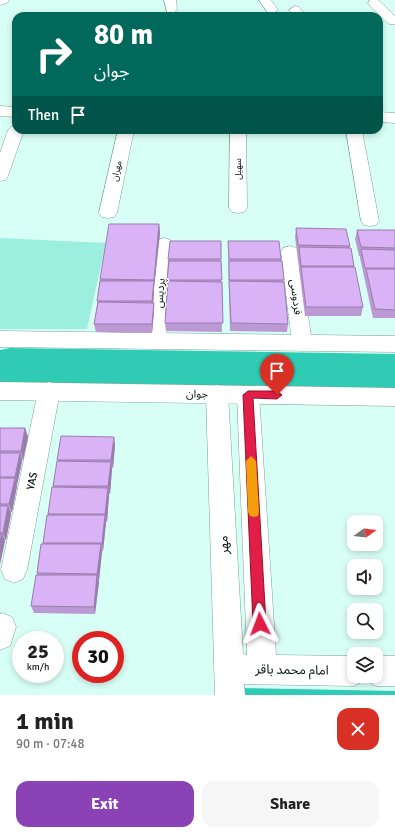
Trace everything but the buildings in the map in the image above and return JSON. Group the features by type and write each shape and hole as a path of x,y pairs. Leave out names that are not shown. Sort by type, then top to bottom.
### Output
{"street":[{"path":"265,0 272,10"},
{"path":"374,3 394,21"},
{"path":"383,22 394,21"},
{"path":"0,112 12,112"},
{"path":"383,117 395,118"},
{"path":"0,176 15,134"},
{"name":"مهران","path":"108,213 125,134"},
{"name":"سهیل","path":"238,134 238,208"},
{"path":"355,134 370,222"},
{"name":"پردیس","path":"156,341 164,244"},
{"name":"فردوسی","path":"290,252 302,343"},
{"path":"2,340 395,344"},
{"name":"جوان","path":"0,391 395,397"},
{"name":"YAS","path":"14,570 49,391"},
{"name":"مهر","path":"217,394 230,682"},
{"path":"248,395 262,669"},
{"name":"امام محمد باقر","path":"230,682 262,669 347,671"},
{"path":"383,671 395,672"}],"green space":[{"path":"0,238 106,243 87,329 0,329"},
{"path":"10,348 395,354 395,389 0,383 0,350"},
{"path":"240,688 395,691 395,695 241,695"}],"slow traffic":[{"path":"251,461 254,512"}],"route":[{"path":"260,624 248,395 277,395"}]}
